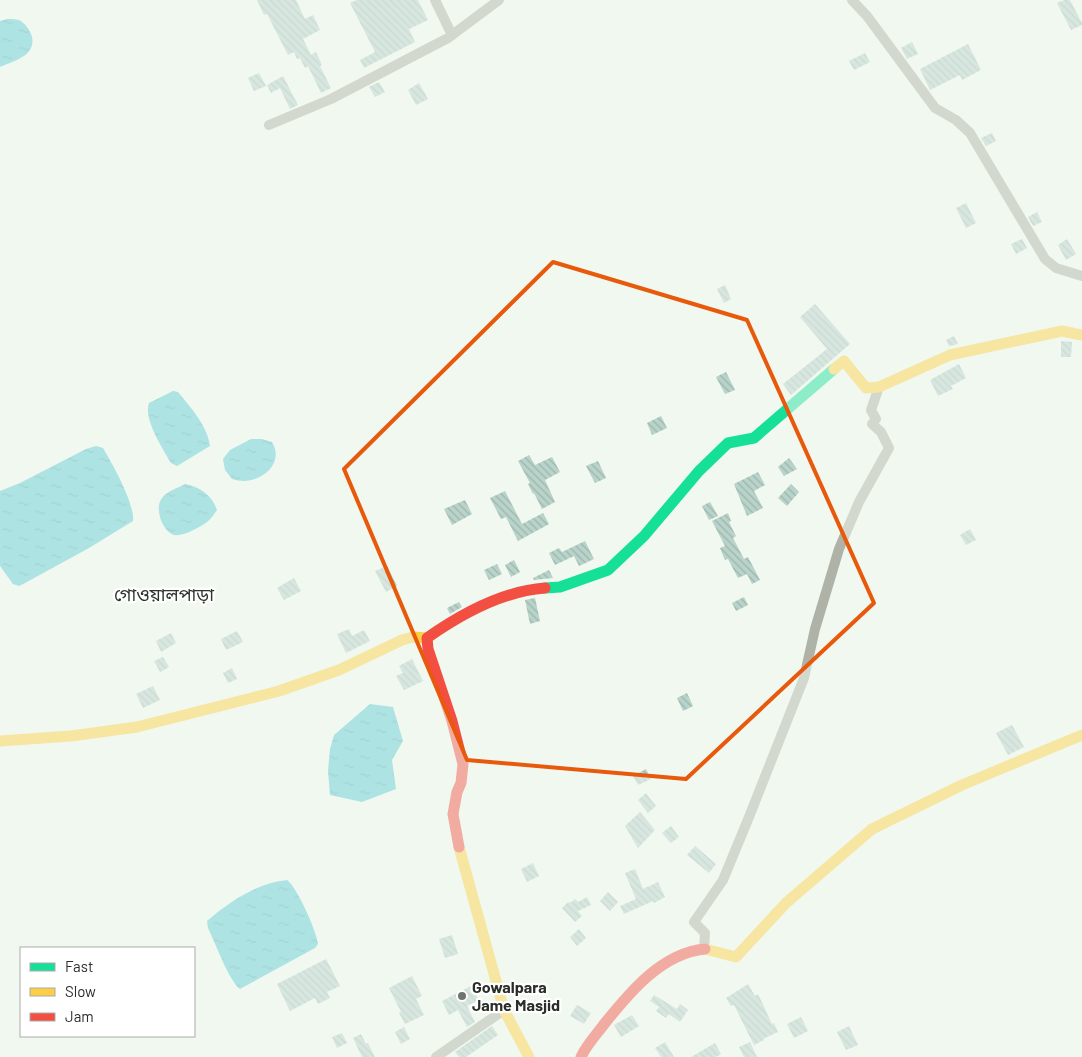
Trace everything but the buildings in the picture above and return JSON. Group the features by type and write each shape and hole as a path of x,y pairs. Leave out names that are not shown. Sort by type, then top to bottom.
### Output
{"street":[{"path":"435,0 452,35"},
{"path":"269,124 331,99 372,79 452,35 499,0"},
{"path":"852,0 867,16 934,108 956,120 970,133 1045,259 1056,268 1082,276"},
{"path":"0,741 71,736 137,727 279,690 339,670 402,640 414,637 427,638 500,597 532,589 560,587 608,570 644,536 728,443 754,438 844,361 866,388 879,388 950,355 1062,331 1082,335"},
{"path":"704,949 705,933 694,922 723,880 804,678 815,629 839,549 859,502 889,448 880,432 872,424 876,419 871,410 879,388"},
{"path":"427,638 428,649 452,721 463,764 461,782 456,792 454,814 462,861 504,1010 528,1057"},
{"path":"581,1057 586,1046 633,990 670,960 704,949 736,957 786,904 872,829 962,785 1082,735"},
{"path":"436,1057 504,1010"}],"highlighted area":[{"path":"553,262 747,320 874,603 686,779 467,760 344,469"}],"water":[{"path":"7,19 19,20 25,25 32,36 32,44 26,55 0,67 0,21"},
{"path":"173,391 178,392 198,417 206,431 210,446 177,466 171,463 159,442 151,425 148,410 149,403"},
{"path":"251,439 262,439 272,442 276,456 274,463 265,473 252,480 240,481 232,479 225,470 223,459 230,450"},
{"path":"96,446 103,448 117,473 127,494 133,514 133,521 89,548 25,583 19,586 13,584 0,566 0,491 20,483 86,449"},
{"path":"185,484 205,492 217,510 208,521 200,526 187,533 174,535 166,529 160,519 160,502 167,493"},
{"path":"370,704 393,707 403,741 392,760 396,789 362,802 330,795 328,771 330,749 334,735"},
{"path":"287,880 296,891 306,910 318,944 315,948 240,989 227,970 208,928 207,921 244,894 265,885"}],"traffic: fast":[{"path":"545,588 560,587 608,570 644,536 699,471 728,443 754,438 834,369"}],"traffic: slow":[{"path":"834,369 844,361 866,388 879,387 950,355 1062,331 1082,335"},
{"path":"0,741 71,736 137,727 279,691 339,670 402,640 413,637 427,638"},
{"path":"705,949 736,957 786,903 872,829 962,785 1082,735"},
{"path":"459,847 504,1010 529,1057"}],"traffic: jam":[{"path":"459,847 453,814 457,792 461,783 463,764 452,721 428,649 427,638 454,620 483,605 514,594 545,588"},
{"path":"581,1057 589,1043 615,1011 648,976 675,958 689,952 705,949"}],"place":[{"name":"Gowalpara Jame Masjid","path":"462,996"}],"district":[{"name":"গোওয়ালপাড়া","path":"164,595"}]}
